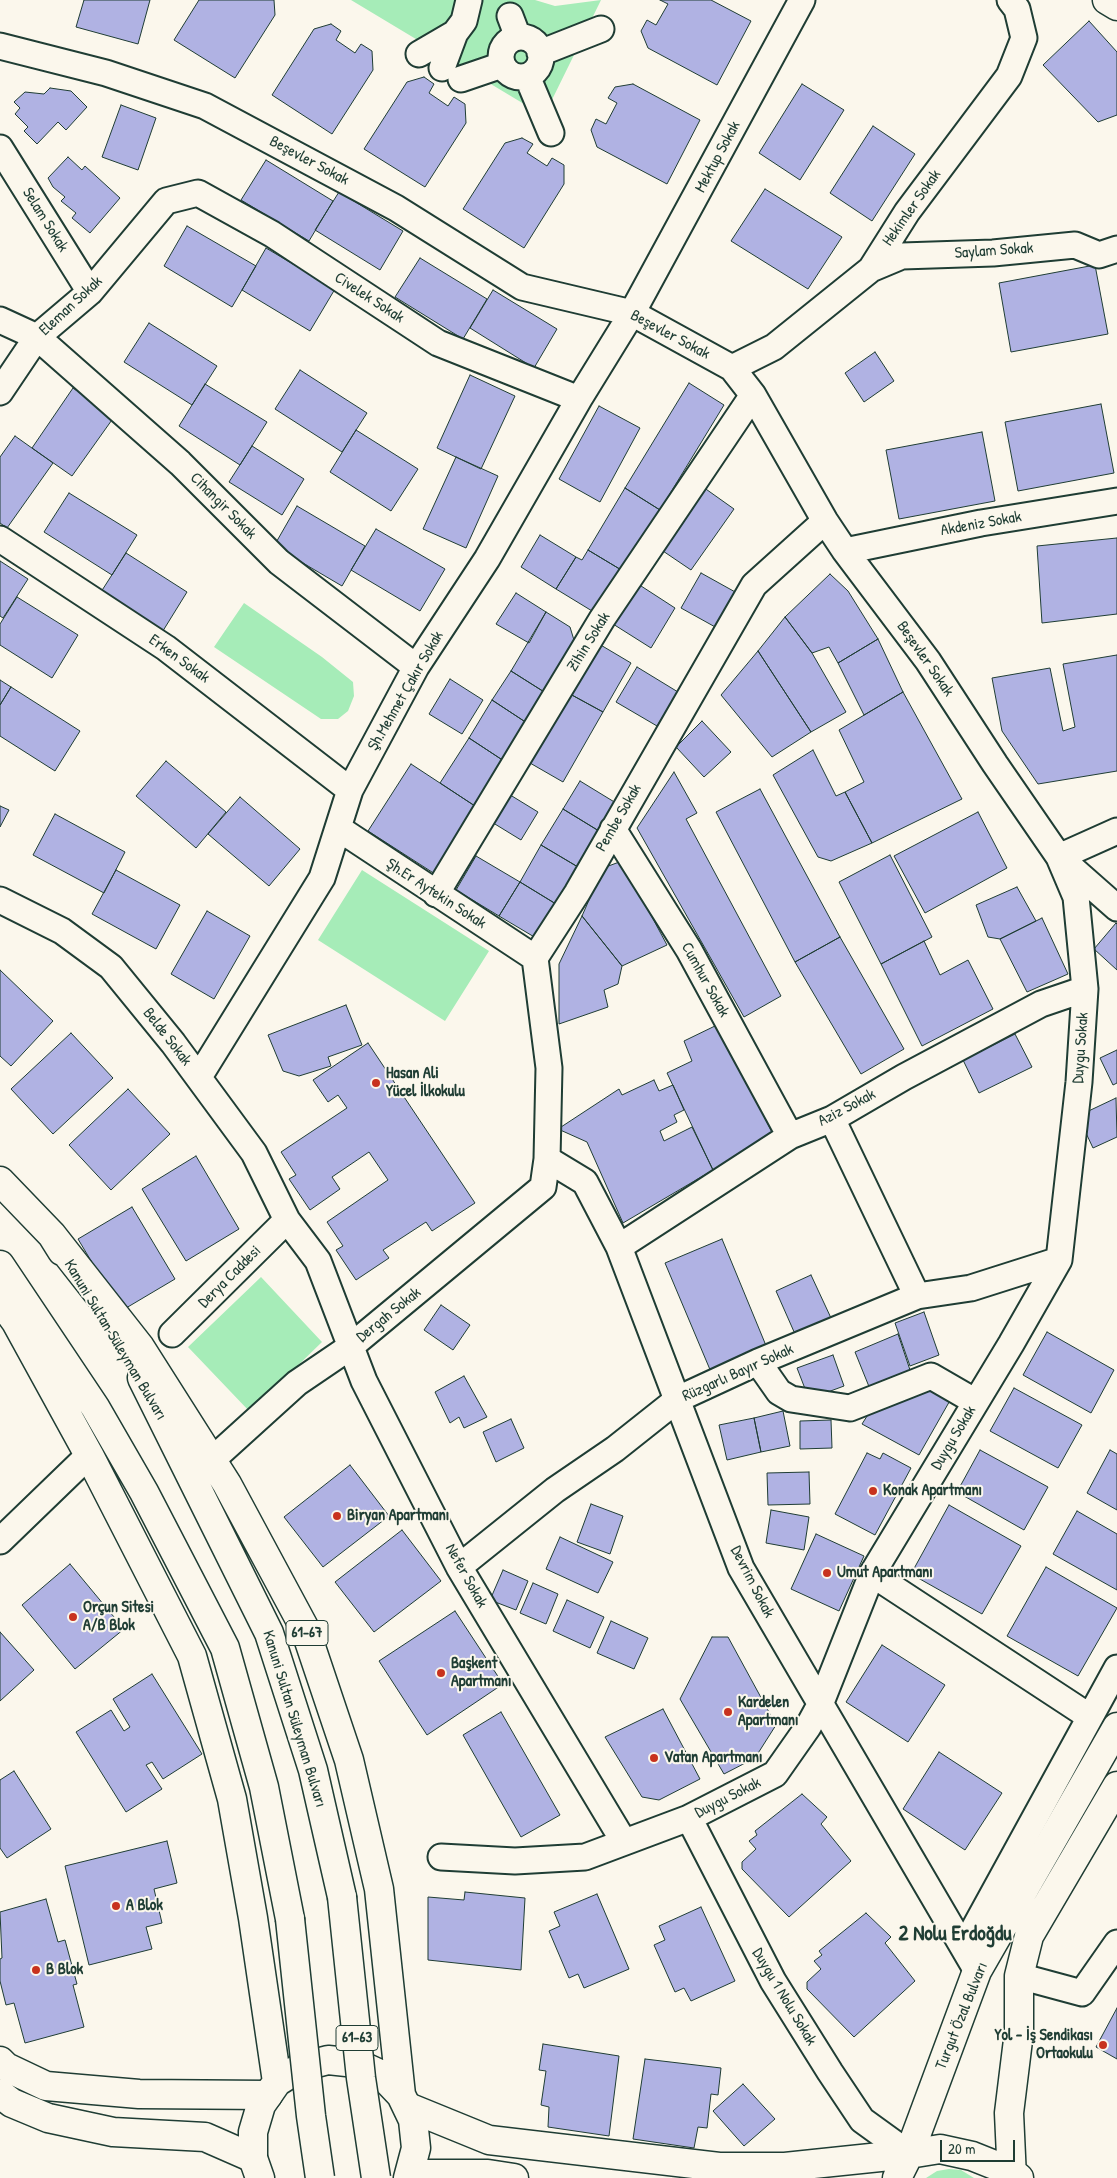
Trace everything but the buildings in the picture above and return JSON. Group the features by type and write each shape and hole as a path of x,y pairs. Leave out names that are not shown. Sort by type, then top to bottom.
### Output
{"main road":[{"path":"1108,0 1117,6"},
{"name":"Kanuni Sultan Süleyman Bulvarı","path":"0,1181 52,1235 142,1380 269,1633 313,1770 342,1897 361,2078 376,2178"},
{"name":"61-67","path":"52,1235 140,1347 212,1460 305,1629 349,1760 379,1889 405,2101"},
{"path":"0,1264 105,1424 144,1492 225,1648 264,1787 290,1919 320,2178"},
{"path":"0,1300 16,1322 89,1455 192,1656 232,1799 253,1918 273,2088"},
{"name":"Turgut Özal Bulvarı","path":"903,2166 977,1971 1117,1727"},
{"path":"1015,2176 1009,2113 1019,2032 1019,1976 1028,1936 1117,1786"},
{"path":"257,2168 253,2132 261,2105 273,2088 301,2067 328,2060 356,2063 382,2075 405,2101 414,2120 416,2148 410,2177 488,2174 514,2178"},
{"path":"0,2061 6,2067 46,2086 139,2094 273,2088"},
{"path":"405,2101 489,2140 718,2167 903,2166 940,2149 972,2156 1015,2176"},
{"path":"4,2103 48,2118 113,2132 205,2137 257,2168"}],"street":[{"path":"419,54 455,33 464,22 469,0"},
{"name":"Mektup Sokak","path":"632,313 802,0"},
{"name":"Hekimler Sokak","path":"732,368 774,347 871,269 907,212 1009,76 1024,38 1017,9 1010,0"},
{"path":"510,28 534,41 540,53 539,66 536,72 527,76 516,77 510,74 502,64 502,50 510,28"},
{"path":"540,53 601,29"},
{"path":"455,33 451,73 502,64"},
{"name":"Beşevler Sokak","path":"0,46 106,73 205,106 396,208 522,287 632,313 732,368 753,395 825,521 845,551 928,661 995,764 1059,857 1117,908"},
{"path":"527,76 551,133"},
{"name":"Selam Sokak","path":"0,148 90,292"},
{"name":"Civelek Sokak","path":"166,201 198,193 272,234 438,344 579,399"},
{"name":"Eleman Sokak","path":"0,392 37,337 90,292 166,201"},
{"name":"Saylam Sokak","path":"871,269 902,256 993,253 1075,245 1099,255 1117,248"},
{"name":"Şh.Mehmet Çakır Sokak","path":"199,1077 322,878 350,790 416,667 487,559 579,399 632,313"},
{"name":"Cihangir Sokak","path":"0,320 37,337 180,463 279,562 416,667"},
{"name":"Zihin Sokak","path":"436,894 602,619 753,395"},
{"name":"Akdeniz Sokak","path":"845,551 982,523 1117,500"},
{"name":"Pembe Sokak","path":"535,958 577,893 754,585 825,521"},
{"name":"Erken Sokak","path":"0,539 166,648 350,790"},
{"name":"Şh.Er Aytekin Sokak","path":"338,828 535,958"},
{"name":"Cumhur Sokak","path":"613,829 689,950 790,1136"},
{"path":"1059,857 1117,832"},
{"name":"Duygu Sokak","path":"441,1857 515,1860 585,1858 689,1818 775,1774 808,1727 820,1705 872,1574 1059,1260 1079,1082 1085,988 1076,897 1059,857"},
{"name":"Belde Sokak","path":"0,900 62,931 111,967 199,1077 254,1153 287,1220"},
{"path":"535,958 549,1068 547,1159"},
{"name":"Aziz Sokak","path":"619,1247 790,1136 832,1119 904,1077 1041,1004 1085,988"},
{"path":"832,1119 917,1296"},
{"name":"Devrim Sokak","path":"547,1159 585,1182 619,1247 741,1568 977,1971"},
{"name":"Dergah Sokak","path":"212,1460 297,1383 350,1347 543,1187 547,1159"},
{"name":"Derya Caddesi","path":"172,1334 287,1220"},
{"name":"Nefer Sokak","path":"287,1220 318,1261 364,1381 379,1406 459,1567 624,1842"},
{"name":"Rüzgarlı Bayır Sokak","path":"459,1567 555,1490 615,1449 678,1399 758,1362 917,1296 971,1288 1059,1260"},
{"path":"758,1362 779,1392 791,1399 850,1408 931,1376 976,1402"},
{"path":"0,1541 89,1455"},
{"path":"872,1574 1090,1717"},
{"path":"964,1947 1117,1668"},
{"name":"Duygu 1 Nolu Sokak","path":"689,1818 750,1940 809,2041 862,2120 903,2166"},
{"path":"1019,1976 1082,1993 1117,1943"}],"green space":[{"path":"351,0 535,0 555,6 601,0 544,116"},
{"path":"244,603 322,657 353,682 354,696 348,711 338,719 321,719 214,647"},
{"path":"362,870 489,951 445,1021 318,940"},
{"path":"261,1277 322,1342 250,1412 188,1347"},
{"path":"961,2170 974,2178 926,2178 937,2171"}],"place":[{"name":"Hasan Ali Yücel İlkokulu","path":"376,1083"},
{"name":"Konak Apartmanı","path":"873,1491"},
{"name":"Biryan Apartmanı","path":"337,1516"},
{"name":"Umut Apartmanı","path":"827,1573"},
{"name":"Orçun Sitesi A/B Blok","path":"73,1617"},
{"name":"Başkent Apartmanı","path":"441,1673"},
{"name":"Kardelen Apartmanı","path":"728,1712"},
{"name":"Vatan Apartmanı","path":"654,1758"},
{"name":"A Blok","path":"116,1906"},
{"name":"B Blok","path":"36,1970"},
{"name":"Yol - İş Sendikası Ortaokulu","path":"1103,2045"}],"district":[{"name":"2 Nolu Erdoğdu","path":"955,1934"}]}
